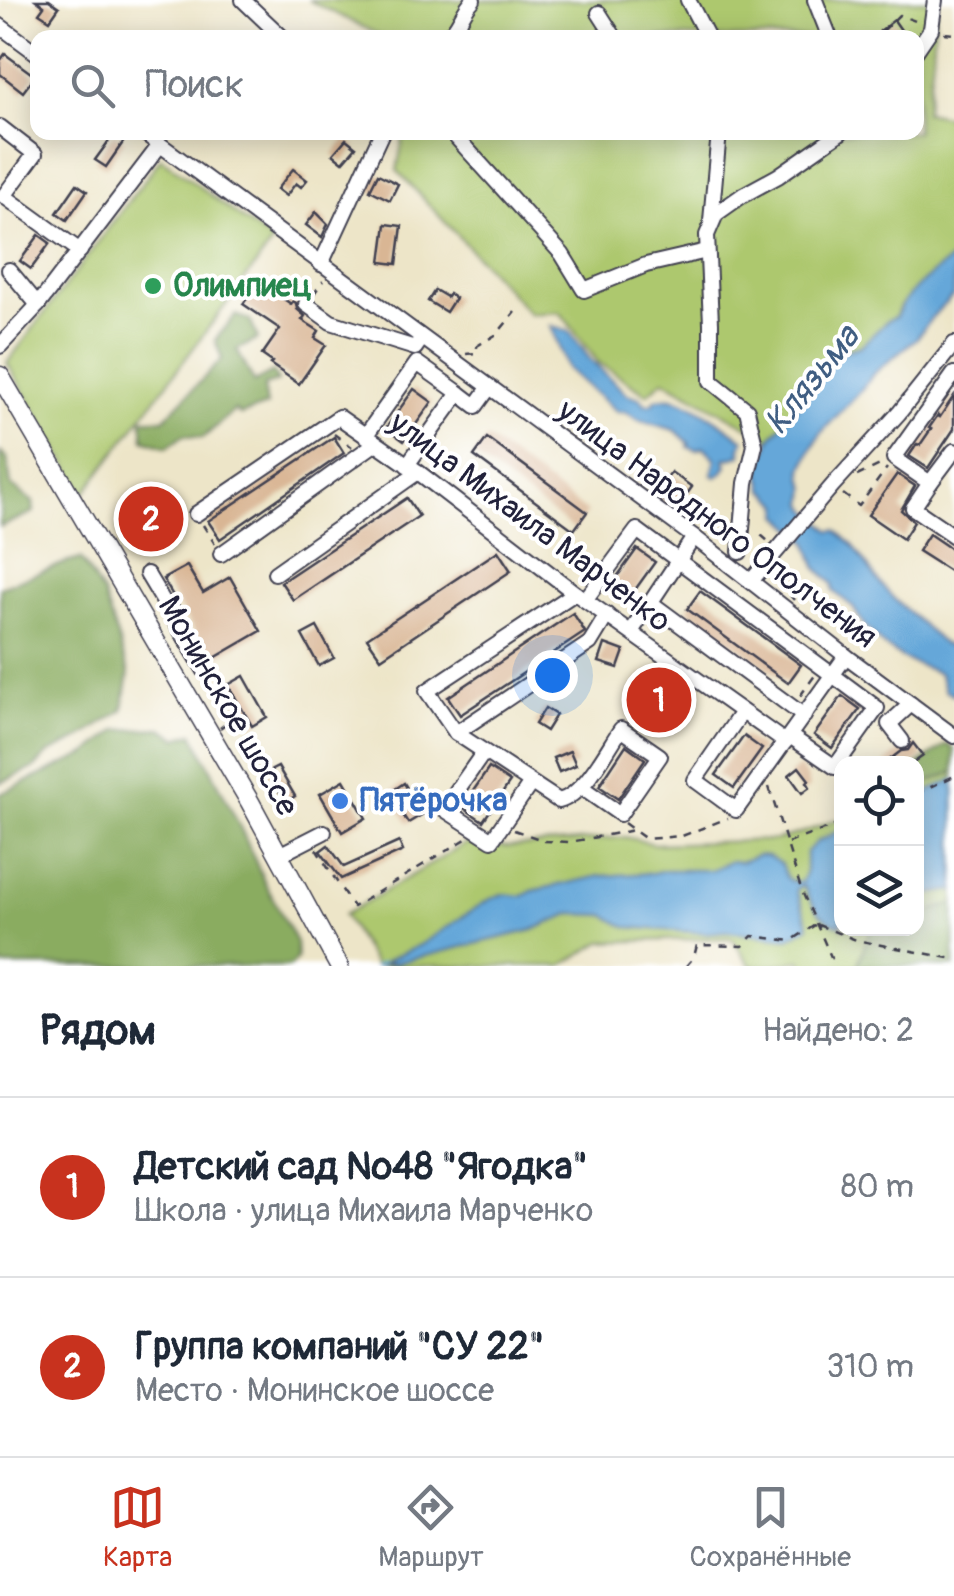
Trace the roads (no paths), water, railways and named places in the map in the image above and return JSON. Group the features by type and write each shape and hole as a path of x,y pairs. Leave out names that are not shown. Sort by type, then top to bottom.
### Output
{"main road":[{"name":"Монинское шоссе","path":"0,376 279,854 339,966"}],"street":[{"path":"243,0 275,30"},
{"path":"454,30 473,0"},
{"path":"688,0 704,30"},
{"path":"814,0 827,30"},
{"path":"924,40 931,30 934,0"},
{"path":"599,13 610,30"},
{"path":"0,26 30,48"},
{"path":"0,127 34,154 4,196 80,251"},
{"name":"улица Народного Ополчения","path":"153,140 324,270 451,355 954,736"},
{"path":"324,270 379,140"},
{"path":"460,140 562,254 584,290 646,265 707,251"},
{"path":"710,227 718,140"},
{"path":"740,552 746,483 755,445 747,410 711,382 706,236 716,214 830,140"},
{"path":"0,346 38,305 160,145"},
{"path":"9,270 38,305"},
{"path":"306,304 331,322 415,348 422,338"},
{"path":"752,580 838,486 953,347"},
{"path":"221,554 362,454 417,363 476,406 490,388"},
{"path":"930,483 894,458 954,374"},
{"path":"275,573 412,469 459,393"},
{"name":"улица Михаила Марченко","path":"196,514 339,417 742,712 835,767 877,708 833,675"},
{"path":"954,451 913,508 954,536"},
{"path":"581,787 620,814 660,756 621,729 581,787 571,798 559,802 456,734 427,690 580,596 637,530 833,675"},
{"path":"631,632 694,537"},
{"path":"147,574 204,672"},
{"path":"651,602 804,716"},
{"path":"456,734 590,643 607,616"},
{"path":"742,712 695,780 736,810 846,656"},
{"path":"902,741 889,724 911,704"},
{"path":"484,752 444,809 492,840 531,783"},
{"path":"279,854 317,835"}],"water":[{"path":"954,257 954,295 917,338 873,374 821,433 803,469 803,477 808,509 853,545 892,597 944,645 950,645 954,651 954,695 945,691 939,673 907,661 884,646 852,606 833,591 833,584 816,567 808,542 780,515 781,505 764,489 760,471 770,439 817,382 829,360 861,346 896,317 920,284"},
{"path":"551,326 569,331 592,362 627,394 645,404 664,398 680,400 719,422 744,440 741,455 725,459 727,466 716,477 712,474 716,459 704,447 688,447 689,443 675,430 617,412 568,370"},
{"path":"954,779 954,890 924,895 924,846 924,794"},
{"path":"834,833 834,923 813,905 803,885 796,889 809,926 789,938 626,927 605,915 570,914 533,930 382,963 420,945 502,894 523,896 600,876 710,870 758,855 781,864 789,880 802,881 806,852"}],"waterway":[{"path":"375,966 382,963"}],"place":[{"name":"Олимпиец","path":"153,286"},
{"name":"Группа компаний \"СУ 22\"","path":"151,519"},
{"name":"Детский сад №48 \"Ягодка\"","path":"659,700"},
{"name":"Пятёрочка","path":"340,801"}],"water label":[{"name":"Клязьма","path":"812,380"}]}
